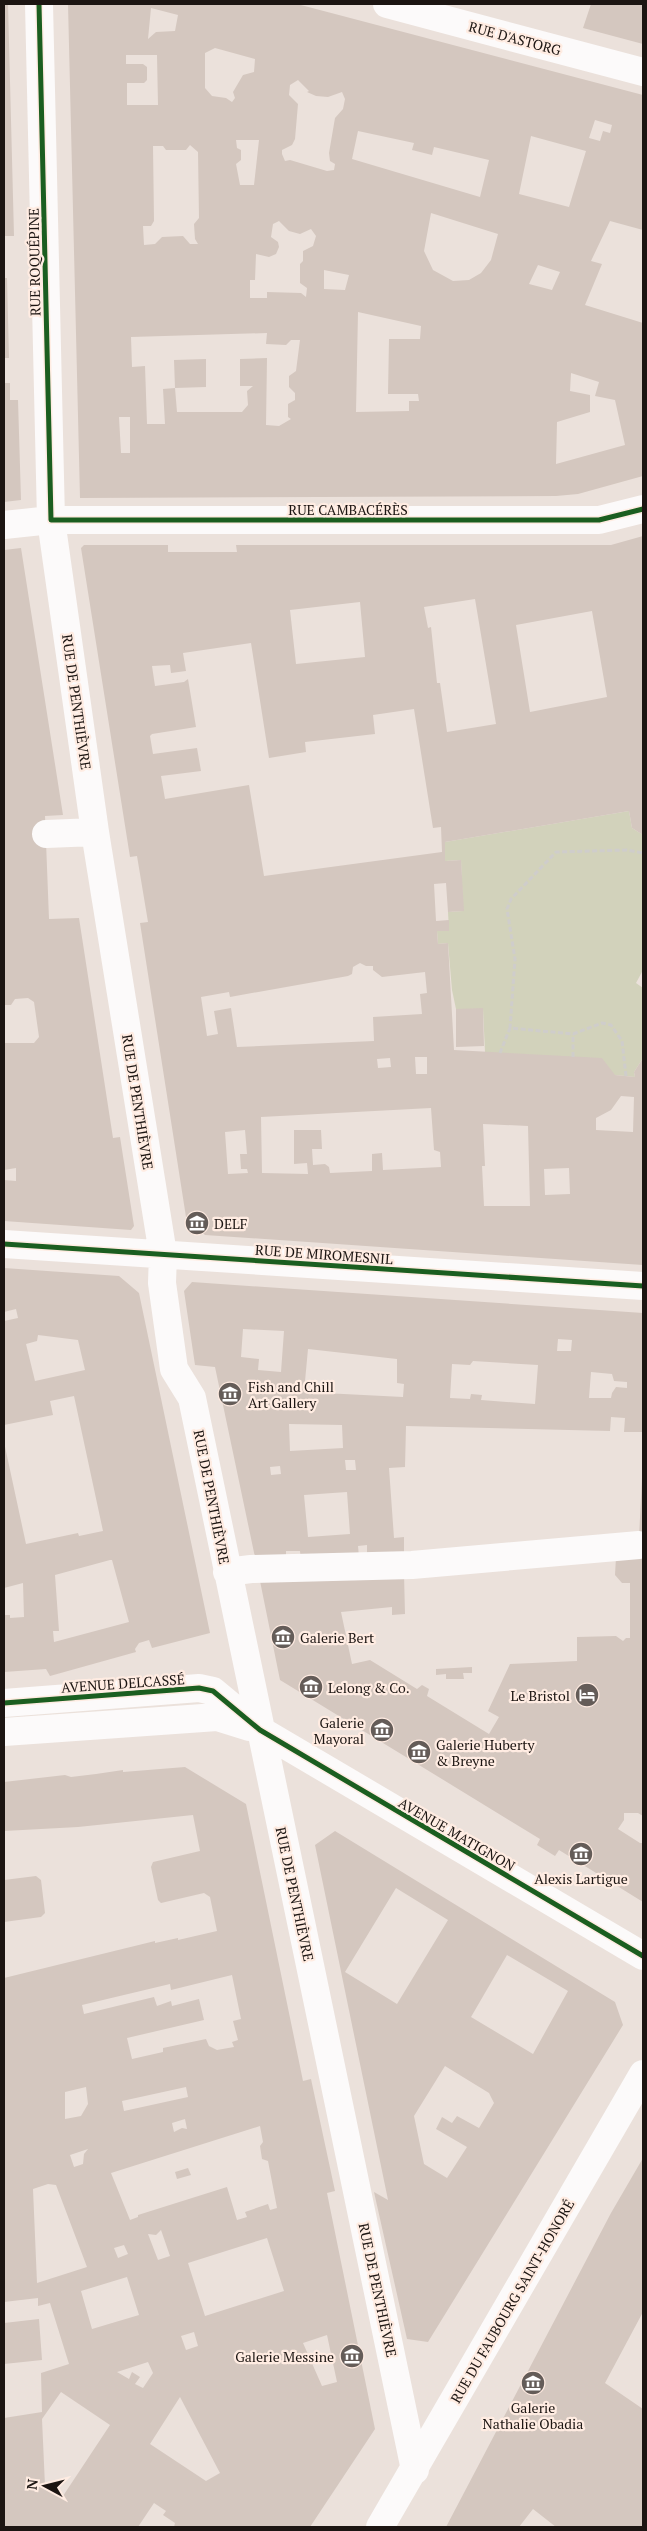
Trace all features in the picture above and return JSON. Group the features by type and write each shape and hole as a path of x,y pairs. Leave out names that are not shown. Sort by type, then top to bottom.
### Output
{"street":[{"name":"RUE ROQUÉPINE","path":"39,4 51,520"},
{"name":"RUE D'ASTORG","path":"387,4 643,72"},
{"name":"RUE CAMBACÉRÈS","path":"4,525 51,520 599,520 643,509"},
{"name":"RUE DE PENTHIÈVRE","path":"51,520 95,832 163,1254 162,1283 174,1369 192,1398 415,2470"},
{"path":"46,834 95,832"},
{"name":"RUE DE MIROMESNIL","path":"4,1244 643,1286"},
{"path":"227,1572 251,1569 412,1564 639,1545"},
{"name":"AVENUE DELCASSÉ","path":"4,1703 200,1688 213,1691 260,1730"},
{"path":"4,1732 217,1717 260,1730"},
{"name":"AVENUE MATIGNON","path":"260,1730 643,1956"},
{"name":"RUE DU FAUBOURG SAINT-HONORÉ","path":"380,2527 415,2470 643,2074"}],"path":[{"path":"500,1053 510,1028 515,959 506,913 511,899 556,852 627,850 643,853"},
{"path":"510,1028 573,1034 602,1023 611,1024 622,1041 626,1076"},
{"path":"573,1034 573,1057"}],"green space":[{"path":"629,811 632,828 643,835 643,970 636,983 643,988 643,1058 634,1072 635,1077 485,1052 483,1009 456,1009 452,990 448,943 438,944 437,931 449,930 448,912 463,911 461,860 445,861 445,842"}],"building":[{"path":"4,4 8,4 14,236 4,236"},
{"path":"68,4 297,4 643,95 643,230 610,221 591,261 602,264 585,305 643,323 643,476 578,494 556,496 80,498","holes":["151,8 178,15 175,31 156,32 148,39","215,48 255,59 254,72 243,75 233,92 235,98 232,102 226,98 212,96 205,88 205,53","126,55 157,55 158,105 127,105 127,83 144,83 147,80 147,67 143,64 126,64","298,80 309,91 307,92 316,96 328,97 342,92 345,99 343,109 335,118 329,153 330,161 335,164 334,170 327,171 290,160 285,161 282,150 292,145 295,139 298,104 289,95 290,85","595,120 612,125 610,133 603,131 600,141 589,138","358,131 414,143 412,150 432,155 434,147 489,160 480,197 352,159","531,136 586,151 569,207 519,194","236,140 259,140 254,185 240,185 236,164 241,160 241,150 237,148","190,145 198,152 199,218 194,224 195,239 198,244 190,244 183,236 162,237 155,244 144,245 143,226 151,226 154,221 153,146 163,146 166,150 186,150","431,213 498,234 491,260 481,273 469,280 453,281 433,270 424,251","279,221 289,231 300,234 311,229 316,236 313,246 303,251 303,261 300,264 300,283 307,288 306,297 301,293 267,292 267,298 250,298 250,280 255,280 256,254 269,257 276,254 279,247 278,242 271,237 273,224","538,265 560,272 552,290 529,284","324,270 349,275 345,290 324,289","358,312 421,326 420,339 389,339 388,394 418,394 419,401 409,401 409,411 356,412","267,333 266,344 286,345 291,340 300,340 296,371 289,376 289,387 295,393 295,400 288,404 288,417 291,419 279,426 266,425 267,358 240,359 240,386 253,386 247,391 248,405 242,412 177,412 175,388 163,389 165,424 147,424 145,366 132,367 131,337","571,373 599,382 595,396 615,400 625,445 556,464 557,422 590,412 590,395 570,391","119,417 130,417 130,453 121,453"]},
{"path":"591,4 643,4 643,44 583,28"},
{"path":"4,278 7,278 9,358 4,358"},
{"path":"206,359 206,387 175,388 174,360"},
{"path":"4,383 10,383 10,400 18,400 21,500 4,502"},
{"path":"643,536 643,835 632,828 629,811 445,842 445,861 461,860 464,911 448,912 446,883 434,884 436,921 449,920 449,931 437,931 438,944 448,943 454,1050 602,1058 615,1075 635,1077 634,1072 643,1058 643,1265 205,1235 186,1217 140,923 148,922 137,856 130,857 81,548 84,545 168,545 168,552 237,552 236,545 611,545","holes":["475,599 496,724 447,732 440,683 437,683 431,627 428,628 424,607","360,602 365,657 296,664 290,610","592,611 607,697 530,712 516,625","251,643 269,758 306,752 305,742 375,734 373,715 414,709 433,828 441,827 442,852 264,876 249,785 165,799 161,776 201,771 197,748 153,754 150,736 152,734 196,727 188,679 184,682 155,686 152,666 170,665 171,673 186,671 183,653","360,963 366,966 373,966 373,970 382,977 425,972 427,993 420,994 422,1014 373,1017 374,1041 237,1047 231,1008 214,1011 218,1034 207,1036 201,997 229,992 230,997 352,974 353,967","415,1057 427,1057 427,1074 416,1074","390,1058 391,1067 378,1068 377,1059","621,1096 634,1097 633,1132 596,1130 596,1118 611,1110","431,1108 434,1150 440,1152 441,1167 383,1170 382,1153 372,1154 372,1171 330,1173 329,1167 325,1164 313,1165 312,1149 322,1149 321,1130 294,1130 294,1164 307,1163 308,1174 262,1173 261,1117","483,1124 528,1126 530,1206 484,1206 482,1166 485,1166","245,1130 247,1154 240,1154 241,1169 247,1169 248,1173 228,1174 225,1132","569,1168 570,1194 545,1195 544,1169"]},
{"path":"21,548 63,815 45,816 49,919 79,918 113,1138 120,1137 134,1226 131,1230 4,1221 4,1180 16,1181 16,1168 4,1170 4,1043 34,1043 39,1037 34,1002 28,998 15,999 11,1005 4,1005 4,550"},
{"path":"483,1008 484,1046 456,1047 456,1009"},
{"path":"4,1268 119,1276 139,1293 210,1633 152,1648 149,1640 139,1643 135,1649 136,1652 50,1676 46,1669 4,1672 4,1615 10,1615 10,1618 24,1617 23,1583 4,1588 4,1442 26,1544 78,1533 79,1536 103,1531 74,1396 50,1401 53,1415 4,1425 4,1321 18,1318 16,1309 4,1312","holes":["38,1335 78,1340 85,1370 35,1381 26,1344 37,1341","112,1560 129,1622 54,1642 53,1631 59,1631 55,1575"]},
{"path":"192,1282 643,1313 643,1432 624,1432 625,1418 611,1417 610,1431 406,1426 405,1467 389,1468 394,1538 404,1537 404,1555 367,1557 367,1545 358,1546 359,1557 301,1560 300,1551 286,1551 286,1561 256,1562 215,1367 195,1365 184,1291","holes":["243,1329 284,1331 281,1372 258,1370 259,1359 241,1357","558,1339 572,1340 571,1351 557,1351","308,1349 397,1359 397,1383 404,1384 403,1397 304,1392","473,1361 538,1365 535,1404 481,1400 482,1395 471,1394 470,1399 450,1398 452,1364 470,1365","591,1372 612,1374 614,1381 627,1382 627,1388 616,1387 611,1398 589,1398","289,1424 342,1425 343,1448 290,1451","345,1460 355,1460 356,1470 346,1470","280,1466 281,1474 271,1475 270,1467","347,1492 350,1534 308,1537 304,1495"]},
{"path":"642,1478 643,1816 638,1813 624,1813 624,1820 618,1829 643,1843 643,1902 559,1850 555,1856 537,1845 540,1839 280,1680 260,1581 404,1574 405,1614 392,1615 392,1607 341,1612 352,1664 370,1660 417,1689 422,1685 429,1689 427,1696 489,1734 499,1717 488,1711 510,1664 577,1661 577,1637 616,1636 623,1641 626,1638 630,1638 630,1583 622,1583 615,1575 616,1557 638,1557"},
{"path":"472,1667 472,1673 463,1673 464,1679 446,1679 446,1674 436,1675 436,1669"},
{"path":"185,1767 246,1804 303,2081 311,2079 335,2191 327,2193 375,2429 310,2527 174,2527 175,2523 163,2515 166,2511 154,2503 138,2527 4,2527 4,2418 42,2412 41,2373 69,2364 50,2303 38,2306 38,2298 4,2302 4,1978 155,1941 155,1943 178,1938 178,1940 217,1931 210,1897 204,1893 161,1903 158,1900 151,1867 153,1862 200,1851 193,1815 78,1827 4,1831 4,1782 65,1775 71,1777 123,1770 123,1772","holes":["232,1975 241,2019 233,2021 238,2040 232,2042 234,2047 217,2050 209,2046 206,2039 163,2048 163,2052 132,2059 127,2038 204,2020 199,1999 172,2006 171,2001 157,2006 154,1997 84,2014 82,2005 170,1984 171,1990","86,2087 88,2104 81,2116 65,2119 65,2092","186,2087 188,2097 124,2111 122,2101","185,2119 187,2129 182,2128 174,2132 172,2123","260,2126 263,2142 260,2146 262,2159 268,2161 277,2208 270,2210 268,2204 245,2212 247,2217 237,2220 227,2187 138,2215 138,2217 130,2220 111,2173","88,2149 84,2154 83,2164 74,2167 70,2155","48,2184 56,2185 87,2267 37,2283 33,2189","161,2230 170,2256 158,2260 148,2234 156,2235","267,2238 284,2291 205,2316 188,2263","124,2245 128,2254 118,2258 114,2248","127,2277 139,2315 92,2329 81,2291","194,2332 198,2346 186,2350 181,2336","327,2335 337,2382 322,2386 303,2343","148,2362 153,2373 143,2388 135,2384 140,2377 132,2372 129,2379 117,2372","61,2392 110,2425 63,2496 45,2486 42,2419","180,2397 220,2473 206,2481 150,2444"]},
{"path":"335,1831 615,2002 623,2025 428,2342 407,2339 374,2192 388,2200 315,1845","holes":["396,1888 448,1920 397,2004 345,1972","507,1955 568,1991 533,2054 471,2017","445,2066 489,2093 494,2103 479,2128 457,2116 452,2123 442,2117 436,2129 467,2147 447,2178 424,2164 414,2116"]},
{"path":"36,1876 41,1880 45,1913 41,1917 4,1922 4,1880"},
{"path":"643,2158 643,2312 605,2383 643,2409 643,2527 556,2527 533,2509 519,2527 446,2527 611,2213"},
{"path":"188,2168 191,2175 177,2179 175,2172"},
{"path":"39,2319 42,2360 4,2364 4,2323"}],"cycle path":[{"path":"39,4 51,520 599,520 643,509"},
{"path":"4,1244 643,1286"},
{"path":"4,1703 199,1688 213,1691 260,1730 643,1956"}],"place":[{"name":"DELF","path":"197,1223"},
{"name":"Fish and Chill Art Gallery","path":"230,1394"},
{"name":"Galerie Bert","path":"283,1637"},
{"name":"Lelong & Co.","path":"311,1687"},
{"name":"Le Bristol","path":"587,1695"},
{"name":"Galerie Mayoral","path":"382,1730"},
{"name":"Galerie Huberty & Breyne","path":"419,1752"},
{"name":"Alexis Lartigue","path":"581,1854"},
{"name":"Galerie Messine","path":"352,2356"},
{"name":"Galerie Nathalie Obadia","path":"533,2383"}]}
